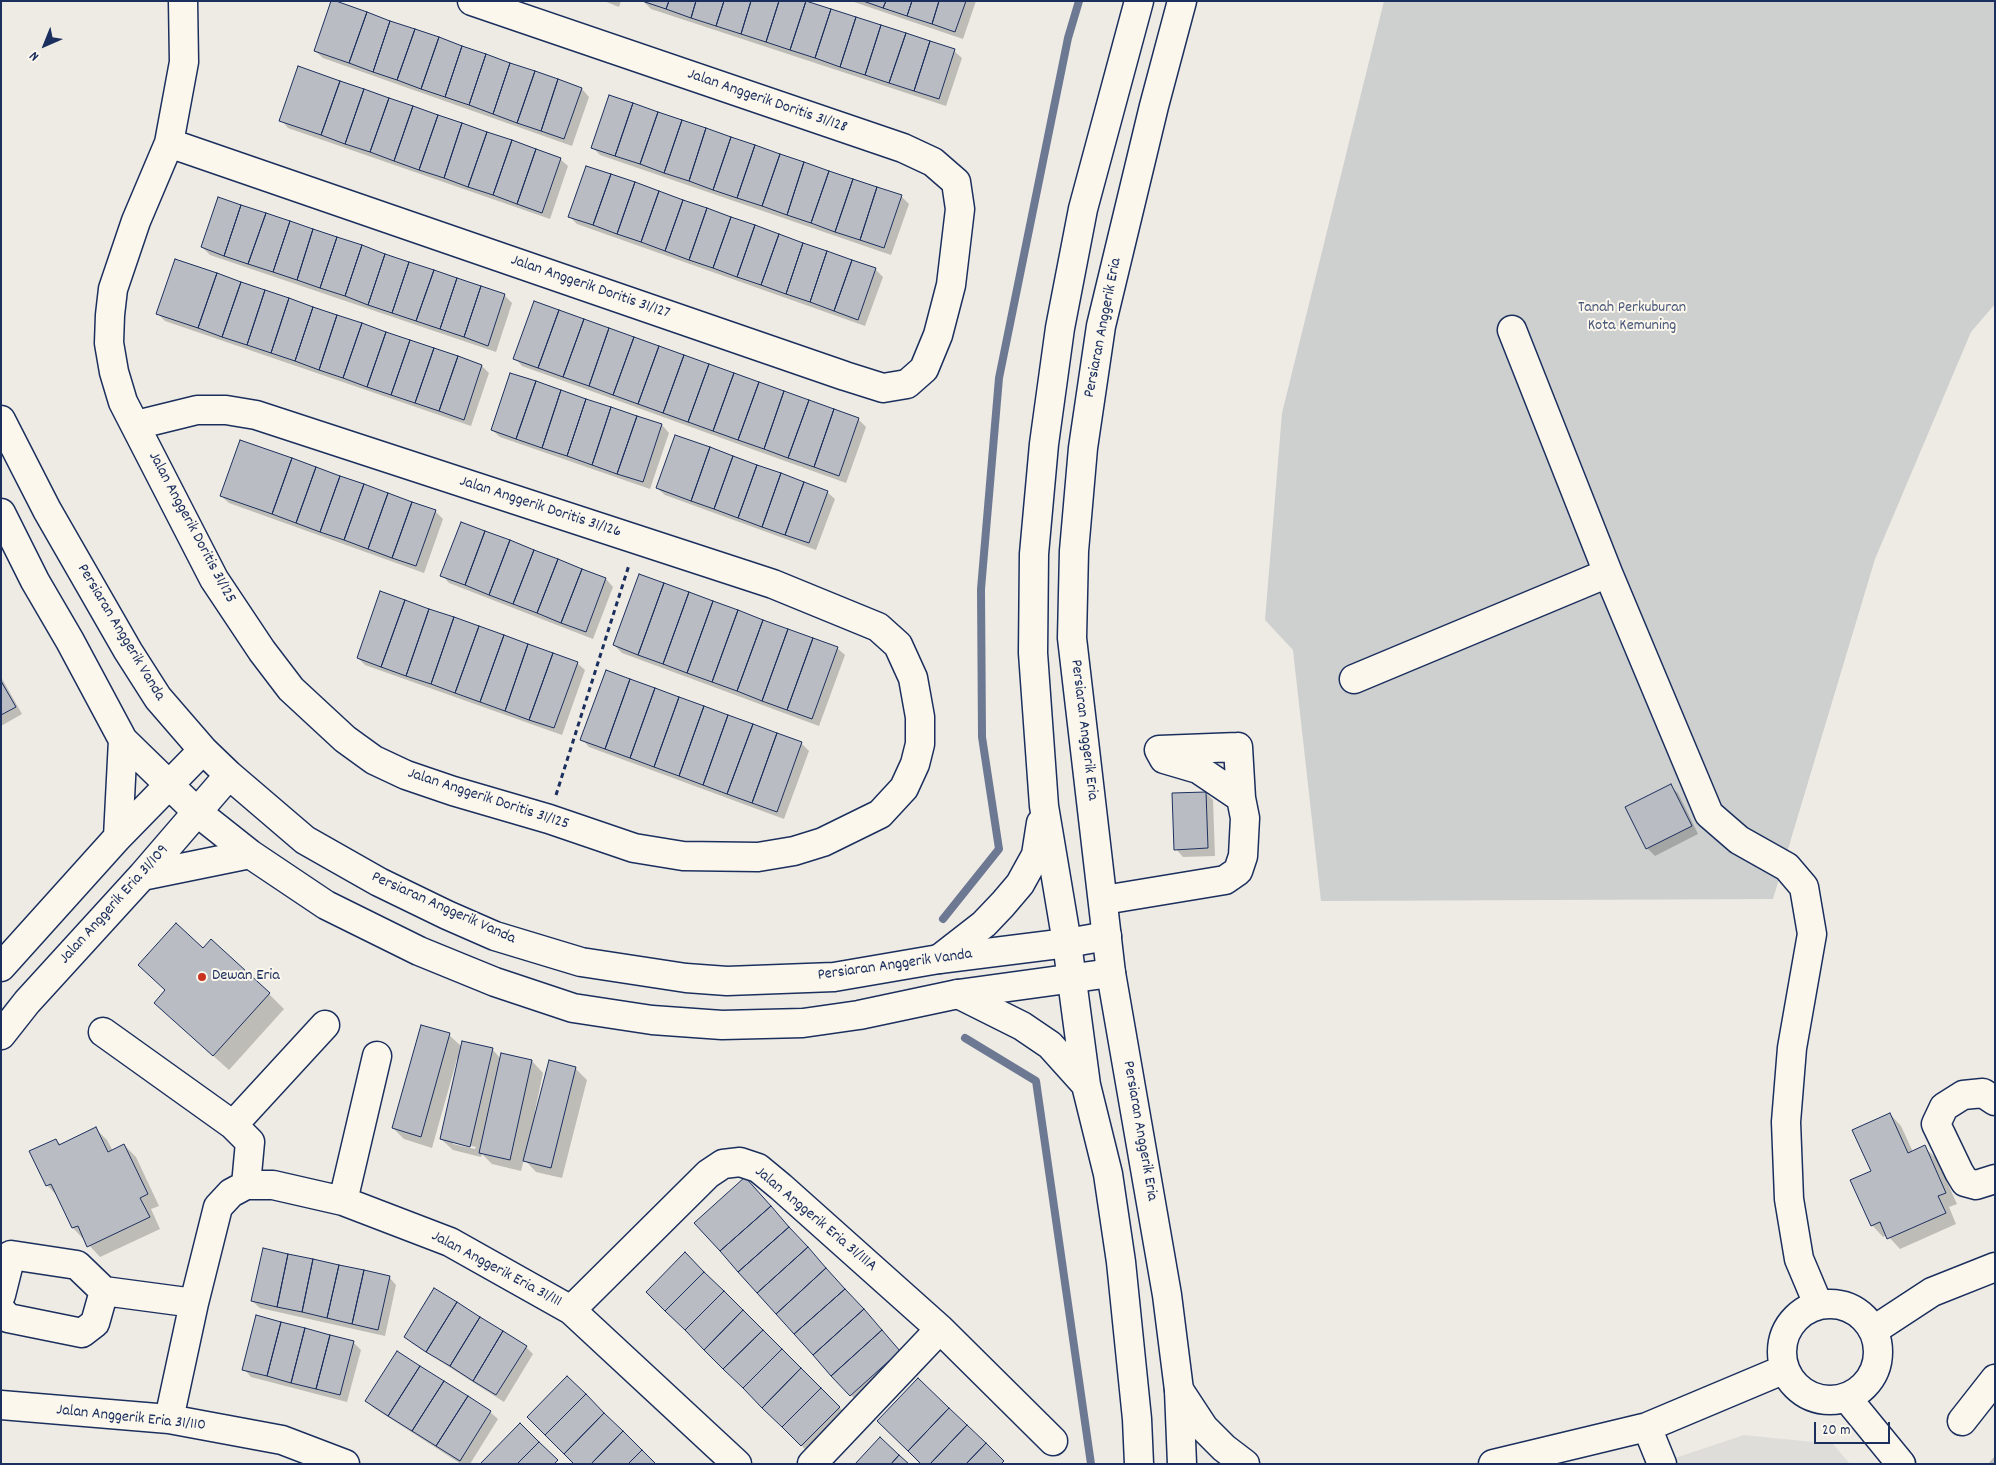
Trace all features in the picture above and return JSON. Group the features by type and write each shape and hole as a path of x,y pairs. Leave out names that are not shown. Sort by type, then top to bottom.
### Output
{"street":[{"name":"Jalan Anggerik Doritis 31/125","path":"183,1 184,62 169,143 136,221 113,290 109,343 114,372 124,402 214,579 291,690 322,719 374,760 406,775 453,791 549,819 634,848 683,856 758,857 794,851 823,842 880,814 904,788 915,764 920,744 920,717 913,678"},
{"name":"Jalan Anggerik Doritis 31/128","path":"472,1 903,148 933,162 956,182 960,209 951,285"},
{"path":"1139,1 1083,208 1060,328 1044,444 1034,554 1034,653 1044,806 1067,943 1086,1085 1108,1174 1121,1262 1137,1419 1139,1464"},
{"name":"Persiaran Anggerik Eria","path":"1182,1 1154,106 1101,326 1083,448 1074,551 1072,638 1111,972 1168,1295 1179,1390 1182,1464"},
{"name":"Jalan Anggerik Doritis 31/127","path":"169,143 883,388 907,384 924,368 938,335 951,285"},
{"path":"1512,330 1608,573 1709,814 1739,840 1787,867 1804,887 1812,934 1792,1048 1786,1122 1789,1199 1799,1259 1818,1304"},
{"name":"Jalan Anggerik Doritis 31/126","path":"136,425 196,410 226,410 256,415 773,584 878,627 898,645 913,678"},
{"name":"Persiaran Anggerik Vanda","path":"1,420 47,510 128,651 158,698 203,750 229,775 305,840 379,882 496,936 581,962 658,974 727,981 834,977 939,959 1067,943 1107,936"},
{"path":"1,513 35,581 70,641 123,740 197,812 250,854 326,905 419,951 495,982 573,1008 652,1020 722,1025 802,1023 859,1015 958,994 1111,972"},
{"path":"1354,678 1608,573"},
{"path":"118,837 123,740"},
{"path":"1104,900 1225,880 1238,871 1243,856 1245,818 1241,798 1238,747 1159,750 1164,759 1198,769 1241,798"},
{"path":"1,967 118,837 203,750"},
{"name":"Jalan Anggerik Eria 31/109","path":"1,1035 58,967 142,876 229,775"},
{"path":"939,959 984,924 1020,884 1036,856 1044,806"},
{"path":"142,876 250,854"},
{"path":"958,994 1022,1026 1043,1040 1050,1045 1086,1085"},
{"path":"233,1125 325,1026"},
{"path":"103,1032 233,1125 250,1142 246,1185 231,1194 218,1207 194,1303 169,1419"},
{"path":"343,1201 377,1056"},
{"path":"1995,1101 1983,1093 1963,1095 1944,1108 1936,1124 1965,1182 1976,1185 1995,1179"},
{"name":"Jalan Anggerik Eria 31/111A","path":"571,1310 708,1174 723,1164 740,1162 758,1168 940,1329 1053,1441"},
{"name":"Jalan Anggerik Eria 31/111","path":"246,1185 273,1185 343,1201 450,1242 571,1310 737,1464"},
{"path":"1,1295 11,1255 77,1265 104,1292 194,1303"},
{"path":"1874,1330 1932,1292 1995,1267"},
{"path":"1,1310 8,1318 82,1333 95,1323 104,1292"},
{"path":"1834,1303 1851,1308 1864,1317 1874,1330 1878,1344 1878,1359 1874,1373 1866,1385 1847,1398 1822,1399 1807,1394 1794,1383 1785,1369 1782,1353 1783,1337 1791,1322 1797,1316 1818,1304 1834,1303"},
{"path":"812,1464 940,1329"},
{"path":"1493,1464 1647,1427 1785,1369"},
{"path":"1962,1421 1995,1379"},
{"path":"1179,1390 1204,1428 1224,1448 1245,1464"},
{"path":"1847,1398 1901,1464"},
{"name":"Jalan Anggerik Eria 31/110","path":"1,1405 169,1419 282,1440 345,1464"},
{"path":"1647,1427 1662,1464"}],"path":[{"path":"549,819 637,540"}],"shaded area":[{"path":"1744,1435 1833,1444 1850,1464 1657,1464"}],"green space":[{"name":"Tanah Perkuburan Kota Kemuning","path":"1384,1 1995,1 1995,304 1971,332 1875,559 1773,899 1321,901 1293,650 1265,620 1282,413"}],"building":[{"path":"331,1 367,12 349,63 314,51"},
{"path":"642,1 669,1 666,9"},
{"path":"669,1 696,1 691,18 666,9"},
{"path":"696,1 724,1 716,26 691,18"},
{"path":"724,1 751,1 741,34 716,26"},
{"path":"751,1 779,1 766,42 741,34"},
{"path":"779,1 806,1 790,50 766,42"},
{"path":"806,1 831,9 815,58 790,50"},
{"path":"863,1 886,1 883,8"},
{"path":"886,1 912,1 907,16 883,8"},
{"path":"912,1 939,1 932,24 907,16"},
{"path":"939,1 966,1 955,32 932,24"},
{"path":"831,9 856,17 840,67 815,58"},
{"path":"367,12 390,21 373,72 349,63"},
{"path":"856,17 881,25 865,75 840,67"},
{"path":"390,21 415,29 397,80 373,72"},
{"path":"881,25 906,33 889,83 865,75"},
{"path":"415,29 439,37 421,89 397,80"},
{"path":"906,33 930,41 914,91 889,83"},
{"path":"439,37 462,46 445,97 421,89"},
{"path":"930,41 955,49 939,99 914,91"},
{"path":"462,46 486,54 469,105 445,97"},
{"path":"486,54 510,63 493,114 469,105"},
{"path":"510,63 535,71 517,123 493,114"},
{"path":"298,66 340,81 321,135 279,121"},
{"path":"535,71 558,79 541,131 517,123"},
{"path":"558,79 582,88 564,139 541,131"},
{"path":"340,81 364,89 345,144 321,135"},
{"path":"364,89 389,98 370,152 345,144"},
{"path":"609,95 633,103 615,156 591,148"},
{"path":"389,98 413,106 394,161 370,152"},
{"path":"633,103 658,112 640,164 615,156"},
{"path":"413,106 438,115 419,170 394,161"},
{"path":"658,112 682,120 664,173 640,164"},
{"path":"438,115 462,123 444,178 419,170"},
{"path":"682,120 706,128 689,181 664,173"},
{"path":"462,123 487,132 468,187 444,178"},
{"path":"706,128 731,137 713,190 689,181"},
{"path":"487,132 512,140 493,195 468,187"},
{"path":"731,137 755,145 737,198 713,190"},
{"path":"512,140 536,149 517,204 493,195"},
{"path":"755,145 780,154 762,206 737,198"},
{"path":"536,149 561,158 542,213 517,204"},
{"path":"780,154 804,162 787,215 762,206"},
{"path":"804,162 829,171 811,223 787,215"},
{"path":"586,166 611,174 593,225 568,217"},
{"path":"829,171 853,179 835,232 811,223"},
{"path":"611,174 635,182 617,234 593,225"},
{"path":"853,179 877,187 860,240 835,232"},
{"path":"635,182 659,191 641,242 617,234"},
{"path":"877,187 902,195 884,248 860,240"},
{"path":"659,191 683,200 665,251 641,242"},
{"path":"218,197 241,205 224,256 201,247"},
{"path":"683,200 707,208 689,260 665,251"},
{"path":"241,205 266,213 248,264 224,256"},
{"path":"707,208 731,217 713,268 689,260"},
{"path":"266,213 290,221 273,272 248,264"},
{"path":"731,217 755,225 737,277 713,268"},
{"path":"290,221 313,229 297,280 273,272"},
{"path":"755,225 779,234 761,285 737,277"},
{"path":"313,229 337,237 320,288 297,280"},
{"path":"779,234 803,243 786,294 761,285"},
{"path":"337,237 362,245 345,296 320,288"},
{"path":"803,243 827,251 810,302 786,294"},
{"path":"362,245 385,254 368,305 345,296"},
{"path":"827,251 852,260 834,311 810,302"},
{"path":"385,254 409,262 392,313 368,305"},
{"path":"175,259 217,273 198,328 156,314"},
{"path":"852,260 876,268 858,320 834,311"},
{"path":"409,262 434,270 416,321 392,313"},
{"path":"434,270 457,278 440,329 416,321"},
{"path":"217,273 241,282 222,337 198,328"},
{"path":"457,278 481,286 464,337 440,329"},
{"path":"241,282 265,290 247,345 222,337"},
{"path":"481,286 505,294 488,346 464,337"},
{"path":"265,290 289,298 271,353 247,345"},
{"path":"289,298 313,307 295,361 271,353"},
{"path":"534,301 559,310 538,368 513,359"},
{"path":"313,307 337,315 319,370 295,361"},
{"path":"559,310 584,319 563,377 538,368"},
{"path":"337,315 362,323 343,378 319,370"},
{"path":"584,319 609,328 589,386 563,377"},
{"path":"362,323 386,332 367,387 343,378"},
{"path":"609,328 634,337 613,395 589,386"},
{"path":"386,332 410,340 391,395 367,387"},
{"path":"634,337 659,346 638,404 613,395"},
{"path":"410,340 434,348 415,403 391,395"},
{"path":"659,346 684,355 663,413 638,404"},
{"path":"434,348 458,356 439,411 415,403"},
{"path":"684,355 709,364 688,422 663,413"},
{"path":"458,356 482,365 464,420 439,411"},
{"path":"709,364 734,373 713,431 688,422"},
{"path":"510,373 536,381 516,439 491,430"},
{"path":"734,373 759,382 738,440 713,431"},
{"path":"536,381 561,390 542,448 516,439"},
{"path":"759,382 784,391 764,449 738,440"},
{"path":"561,390 586,399 567,456 542,448"},
{"path":"784,391 809,400 788,458 764,449"},
{"path":"586,399 611,407 592,465 567,456"},
{"path":"809,400 834,409 814,467 788,458"},
{"path":"611,407 637,416 617,474 592,465"},
{"path":"834,409 859,418 839,476 814,467"},
{"path":"637,416 662,424 643,482 617,474"},
{"path":"675,435 710,447 691,501 656,488"},
{"path":"240,440 292,458 272,514 220,496"},
{"path":"710,447 733,456 714,509 691,501"},
{"path":"733,456 757,465 738,518 714,509"},
{"path":"292,458 316,467 296,523 272,514"},
{"path":"757,465 781,473 762,527 738,518"},
{"path":"316,467 340,476 320,532 296,523"},
{"path":"781,473 804,482 785,535 762,527"},
{"path":"340,476 364,484 344,540 320,532"},
{"path":"804,482 828,491 809,543 785,535"},
{"path":"364,484 388,493 368,549 344,540"},
{"path":"388,493 412,502 392,558 368,549"},
{"path":"412,502 436,510 416,566 392,558"},
{"path":"461,522 485,531 465,585 440,576"},
{"path":"485,531 510,540 489,595 465,585"},
{"path":"510,540 534,550 513,604 489,595"},
{"path":"534,550 558,559 537,613 513,604"},
{"path":"558,559 582,569 561,623 537,613"},
{"path":"582,569 606,578 586,632 561,623"},
{"path":"639,574 664,583 638,655 613,645"},
{"path":"664,583 689,592 663,664 638,655"},
{"path":"380,591 405,600 381,667 357,658"},
{"path":"689,592 713,601 687,673 663,664"},
{"path":"405,600 429,609 406,676 381,667"},
{"path":"713,601 738,610 712,682 687,673"},
{"path":"429,609 454,617 431,684 406,676"},
{"path":"738,610 763,620 737,691 712,682"},
{"path":"454,617 479,626 455,693 431,684"},
{"path":"763,620 788,629 762,701 737,691"},
{"path":"479,626 504,635 480,702 455,693"},
{"path":"788,629 813,638 787,710 762,701"},
{"path":"504,635 528,644 505,711 480,702"},
{"path":"813,638 838,647 812,719 787,710"},
{"path":"528,644 553,653 529,720 505,711"},
{"path":"553,653 578,662 554,728 529,720"},
{"path":"606,670 630,679 605,749 580,740"},
{"path":"630,679 655,688 630,758 605,749"},
{"path":"1,681 16,707 1,715"},
{"path":"655,688 679,697 654,767 630,758"},
{"path":"679,697 704,706 679,776 654,767"},
{"path":"704,706 728,715 703,785 679,776"},
{"path":"728,715 753,724 727,794 703,785"},
{"path":"753,724 777,733 752,803 727,794"},
{"path":"777,733 802,742 777,812 752,803"},
{"path":"1671,784 1692,826 1646,849 1625,807"},
{"path":"1206,792 1208,848 1174,850 1172,793"},
{"name":"Dewan Eria","path":"176,923 203,948 211,939 270,993 213,1056 154,1003 165,990 138,965"},
{"path":"421,1025 450,1033 421,1137 392,1128"},
{"path":"462,1041 493,1048 470,1147 440,1139"},
{"path":"501,1053 532,1060 510,1160 479,1153"},
{"path":"549,1060 576,1067 551,1168 523,1161"},
{"path":"1890,1113 1908,1153 1925,1145 1946,1193 1938,1196 1946,1213 1887,1239 1880,1222 1871,1226 1850,1180 1871,1171 1852,1130"},
{"path":"96,1127 108,1152 124,1144 148,1194 140,1198 150,1217 87,1247 78,1226 72,1228 51,1184 46,1186 29,1151 56,1139 59,1145"},
{"path":"745,1177 771,1206 720,1251 694,1223"},
{"path":"771,1206 789,1227 738,1272 720,1251"},
{"path":"789,1227 808,1247 757,1293 738,1272"},
{"path":"808,1247 826,1268 776,1314 757,1293"},
{"path":"263,1248 288,1254 277,1307 251,1301"},
{"path":"685,1252 704,1272 665,1311 646,1292"},
{"path":"288,1254 313,1259 302,1312 277,1307"},
{"path":"313,1259 339,1265 327,1318 302,1312"},
{"path":"339,1265 364,1270 352,1324 327,1318"},
{"path":"826,1268 845,1289 794,1334 776,1314"},
{"path":"364,1270 390,1276 378,1330 352,1324"},
{"path":"704,1272 724,1291 685,1330 665,1311"},
{"path":"434,1288 457,1302 426,1352 404,1337"},
{"path":"845,1289 864,1309 813,1355 794,1334"},
{"path":"724,1291 743,1310 704,1350 685,1330"},
{"path":"457,1302 480,1317 450,1366 426,1352"},
{"path":"864,1309 882,1330 831,1376 813,1355"},
{"path":"743,1310 763,1330 723,1369 704,1350"},
{"path":"256,1315 281,1322 267,1376 242,1370"},
{"path":"480,1317 503,1331 473,1381 450,1366"},
{"path":"281,1322 305,1328 291,1383 267,1376"},
{"path":"305,1328 330,1335 316,1389 291,1383"},
{"path":"763,1330 782,1349 743,1388 723,1369"},
{"path":"882,1330 900,1351 850,1396 831,1376"},
{"path":"503,1331 527,1346 496,1395 473,1381"},
{"path":"330,1335 354,1341 340,1395 316,1389"},
{"path":"782,1349 801,1368 762,1408 743,1388"},
{"path":"397,1351 420,1366 388,1416 365,1401"},
{"path":"420,1366 444,1381 412,1431 388,1416"},
{"path":"801,1368 821,1388 782,1427 762,1408"},
{"path":"567,1376 586,1394 545,1435 527,1417"},
{"path":"918,1378 949,1408 908,1451 877,1421"},
{"path":"444,1381 468,1396 436,1446 412,1431"},
{"path":"821,1388 840,1407 801,1446 782,1427"},
{"path":"586,1394 604,1413 564,1454 545,1435"},
{"path":"468,1396 491,1411 460,1461 436,1446"},
{"path":"949,1408 967,1425 930,1464 921,1464 908,1451"},
{"path":"604,1413 623,1431 591,1464 574,1464 564,1454"},
{"path":"520,1423 539,1442 517,1464 480,1464"},
{"path":"967,1425 986,1443 966,1464 930,1464"},
{"path":"623,1431 642,1450 628,1464 591,1464"},
{"path":"880,1437 899,1455 891,1464 855,1464"},
{"path":"539,1442 558,1460 554,1464 517,1464"},
{"path":"986,1443 1004,1461 1001,1464 966,1464"},
{"path":"642,1450 656,1464 628,1464"},
{"path":"899,1455 909,1464 891,1464"}],"waterway":[{"path":"943,919 999,849 982,737 981,589 999,378 1068,38 1079,1"},
{"path":"965,1038 1036,1081 1091,1464"}],"place":[{"name":"Dewan Eria","path":"202,977"}]}
